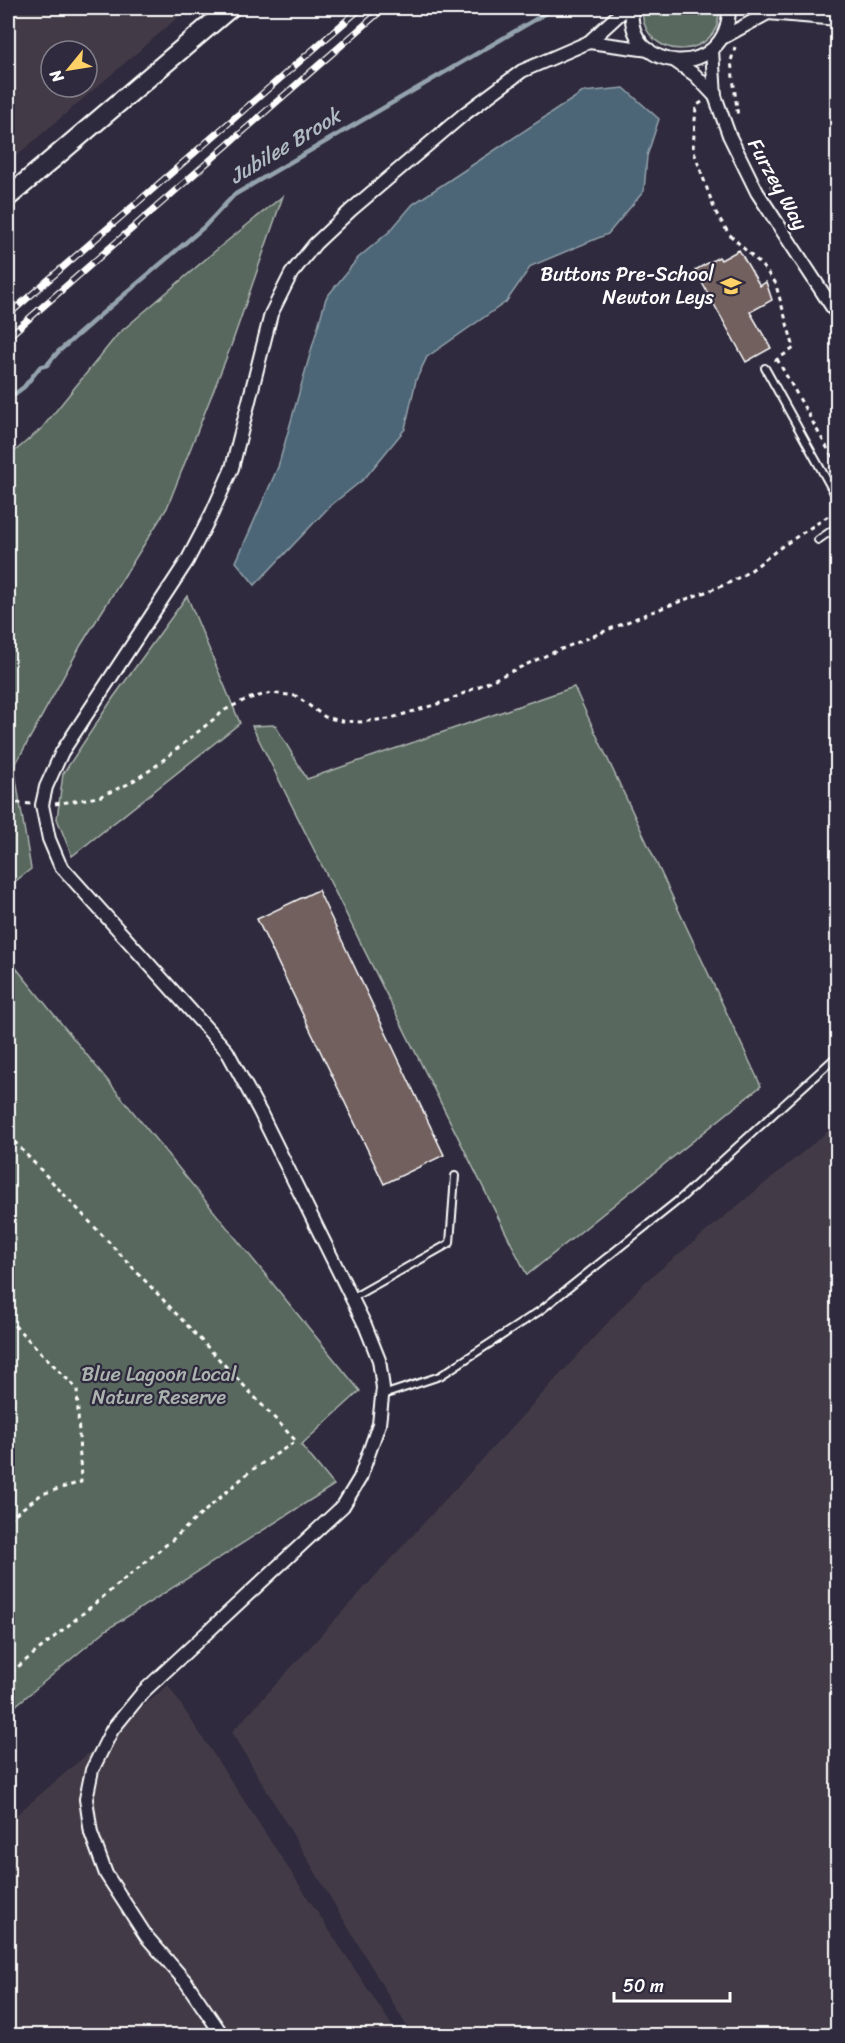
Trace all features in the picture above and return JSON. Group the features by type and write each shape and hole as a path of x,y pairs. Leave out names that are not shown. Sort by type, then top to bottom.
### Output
{"street":[{"path":"8,197 230,8"},
{"path":"223,2036 186,1982 146,1936 105,1874 91,1833 86,1798 92,1770 112,1730 143,1692 343,1506 360,1478 379,1424 382,1395 379,1360 260,1112 227,1051 60,865 49,839 42,805 46,787 62,752 187,561 212,513 232,468 271,314 291,274 315,244 351,210 464,115 522,71 589,42 626,8"},
{"path":"632,8 634,28 640,40 650,50"},
{"path":"675,61 689,61 712,50 723,37 729,21 729,8"},
{"path":"723,37 747,24 763,10 837,19"},
{"name":"Furzey Way","path":"589,42 650,50 675,61 695,75 715,96"},
{"name":"Furzey Way","path":"712,50 715,96 729,135 757,192 837,316"}],"lane":[{"path":"765,368 837,500"},
{"path":"818,540 837,525"},
{"path":"382,1395 440,1376 541,1310 681,1199 837,1055"},
{"path":"351,1298 450,1243 455,1176"}],"path":[{"path":"740,125 731,61 735,47 748,39 747,24"},
{"path":"715,96 696,106 693,149 715,211 729,234 775,282 794,348 765,368"},
{"path":"763,171 774,192"},
{"path":"831,278 837,286"},
{"path":"777,359 837,467"},
{"path":"8,802 42,805 70,803 99,797 128,784 152,769 234,704 271,693 296,696 326,717 342,722 388,719 447,701 649,613 727,584 750,571 781,547 837,510"},
{"path":"8,1135 296,1441 249,1472 172,1540 8,1675"},
{"path":"8,1319 77,1389 81,1482 42,1494 8,1519"}],"shaded area":[{"path":"8,8 189,8 99,85 99,39 39,39 39,99 83,99 8,163"},
{"path":"837,1124 837,2035 412,2035 232,1732 645,1282"},
{"path":"168,1685 398,2035 8,2035 8,1822"}],"green space":[{"path":"642,8 718,8 717,25 710,37 697,46 683,49 668,47 655,40 646,27"},
{"path":"283,196 231,346 167,508 81,645 14,767 31,869 8,887 8,457 42,428 118,334"},
{"path":"187,596 240,723 72,856 57,819 63,774 113,698"},
{"path":"574,687 761,1086 527,1275 252,726 275,725 307,779"},
{"name":"Blue Lagoon Local Nature Reserve","path":"8,958 360,1391 301,1445 334,1485 106,1630 8,1712"}],"water":[{"path":"624,88 659,119 647,156 644,191 608,234 531,266 506,302 427,357 416,380 405,429 365,478 330,506 255,585 236,562 278,467 326,298 358,258 390,231 413,204 583,92"}],"building":[{"path":"739,250 760,286 766,282 772,300 750,312 771,348 746,362 695,270 719,257 721,260"},
{"path":"318,890 444,1155 384,1184 257,919"}],"waterway":[{"name":"Jubilee Brook","path":"8,399 24,387 40,367 47,365 58,352 204,227 234,195 555,8"}],"railway":[{"path":"8,315 361,8"},
{"path":"8,337 384,8"}],"place":[{"name":"Buttons Pre-School Newton Leys","path":"731,286"}]}
